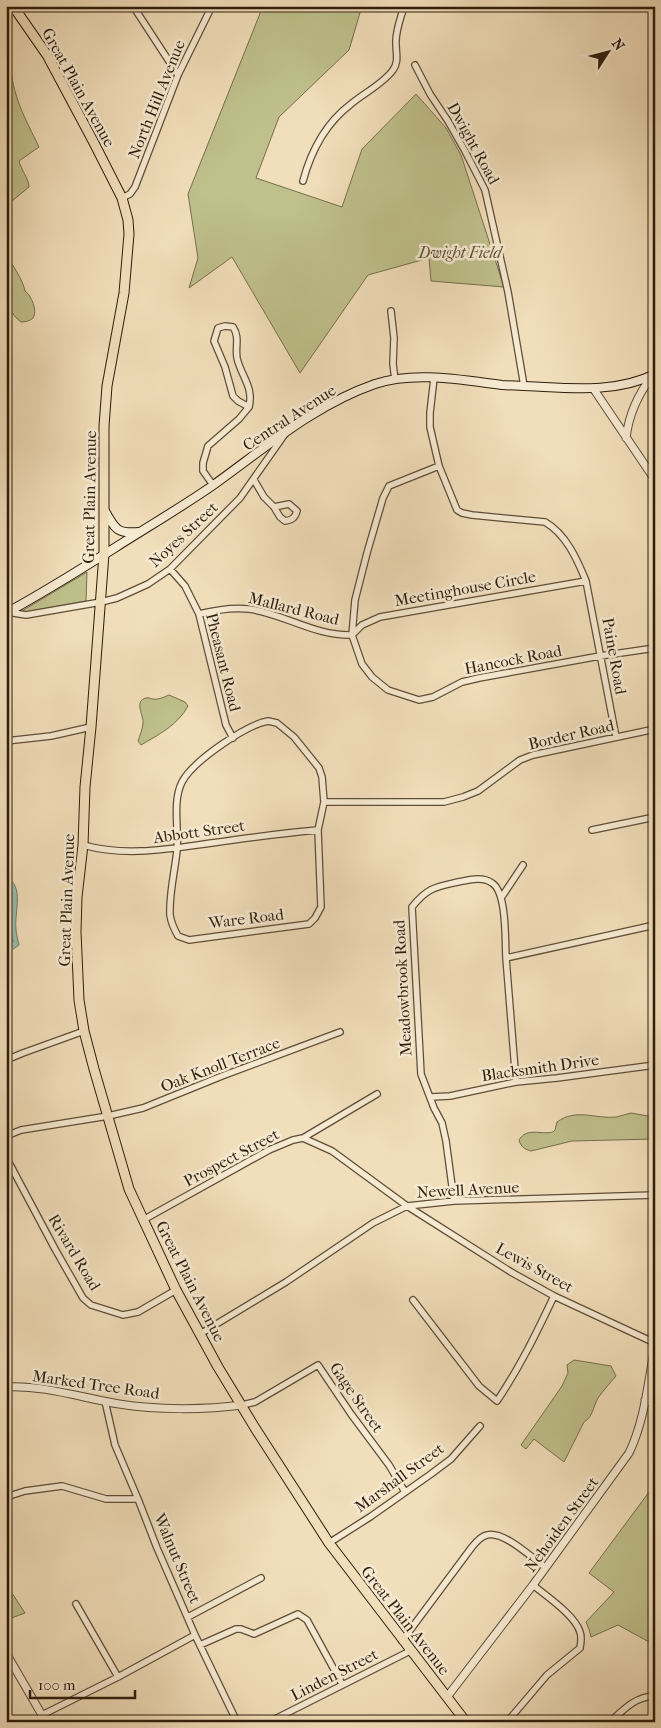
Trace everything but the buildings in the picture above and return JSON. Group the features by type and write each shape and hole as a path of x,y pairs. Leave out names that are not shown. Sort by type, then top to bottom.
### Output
{"main road":[{"name":"Great Plain Avenue","path":"14,6 59,76 122,198 130,234 124,293 107,386 104,426 104,554 85,787 83,845 77,898 75,943 79,1000 84,1031 129,1189 176,1290 200,1334 242,1405 329,1543 402,1641 466,1722"},
{"name":"Central Avenue","path":"7,612 141,532 212,485 286,432 348,394 376,384 395,380 434,378 470,380 503,385 594,388 624,384 654,374"},
{"path":"105,511 114,526 120,531 127,533 141,532"}],"street":[{"path":"132,6 178,75"},
{"name":"North Hill Avenue","path":"122,198 130,194 135,187 178,75 212,6"},
{"path":"303,181 308,162 318,141 329,126 349,105 393,70 397,62 396,36 404,6"},
{"name":"Dwight Road","path":"415,65 430,94 465,151 485,190 508,292 524,386"},
{"path":"392,311 395,380"},
{"path":"212,485 203,471 203,462 208,446 239,419 249,407 252,396 237,356 237,332 233,327 225,326 218,328 214,341 225,367 233,396 249,407"},
{"path":"626,438 633,406 641,391 654,374"},
{"path":"434,378 430,427 439,466 456,510 472,515 545,522 555,528 573,553 586,581"},
{"path":"594,388 655,480"},
{"name":"Noyes Street","path":"7,612 27,615 101,602 117,598 148,584 170,569 240,498 286,432"},
{"path":"352,634 355,600 367,553 389,486 439,466"},
{"path":"254,480 274,507"},
{"name":"Pheasant Road","path":"170,569 185,586 199,614 226,725 233,738"},
{"name":"Meetinghouse Circle","path":"352,634 362,625 380,617 586,581"},
{"name":"Paine Road","path":"586,581 616,737"},
{"name":"Mallard Road","path":"199,614 226,609 249,609 316,631 337,635 352,634"},
{"name":"Hancock Road","path":"352,634 362,664 372,677 388,690 419,700 433,697 462,682 600,656 655,648"},
{"name":"Ware Road","path":"268,721 277,723 294,737 318,768 323,782 324,802 318,830 321,907 309,924 189,940 178,936 170,918 177,848 178,796 182,782 197,764 233,738 258,723 268,721"},
{"path":"6,741 51,736 91,727"},
{"name":"Border Road","path":"324,802 444,802 478,791 520,760 533,755 655,729"},
{"path":"592,830 655,817"},
{"name":"Abbott Street","path":"83,845 101,850 152,852 276,833 318,830"},
{"path":"516,1082 501,898 522,865"},
{"name":"Meadowbrook Road","path":"454,1201 442,1123 421,1074 412,907 423,894 430,890 440,886 475,879 492,882 497,887 501,898"},
{"path":"506,958 655,925"},
{"path":"6,1060 84,1031"},
{"name":"Oak Knoll Terrace","path":"6,1136 22,1130 108,1116 143,1108 340,1032"},
{"name":"Blacksmith Drive","path":"430,1097 450,1096 516,1082 655,1065"},
{"path":"304,1138 377,1094"},
{"name":"Prospect Street","path":"143,1220 269,1150 293,1140 304,1138 338,1155 407,1206"},
{"name":"Rivard Road","path":"6,1157 83,1298 91,1305 122,1315 138,1312 176,1290"},
{"name":"Newell Avenue","path":"200,1334 286,1282 373,1223 407,1206 454,1201 655,1195"},
{"name":"Lewis Street","path":"407,1206 511,1272 554,1296 655,1345"},
{"path":"413,1300 479,1386 497,1401 529,1350 554,1296"},
{"name":"Nehoiden Street","path":"447,1698 533,1585 629,1453 645,1400 655,1345"},
{"name":"Gage Street","path":"242,1405 256,1402 318,1365 389,1465 405,1492"},
{"name":"Marked Tree Road","path":"6,1388 44,1389 121,1404 225,1408 242,1405"},
{"path":"645,1400 655,1404"},
{"name":"Walnut Street","path":"105,1402 115,1445 156,1548 237,1722"},
{"name":"Marshall Street","path":"329,1543 370,1517 451,1459 480,1426"},
{"path":"6,1497 25,1491 62,1486 106,1499 138,1499"},
{"path":"402,1641 466,1554 482,1537 488,1534 497,1534 546,1567"},
{"path":"188,1617 261,1578"},
{"path":"507,1722 547,1675 580,1648 582,1639 576,1623 533,1585"},
{"path":"76,1604 118,1677"},
{"path":"200,1645 236,1629 254,1634 298,1614 308,1620 342,1684"},
{"path":"6,1653 44,1718 195,1635"},
{"name":"Linden Street","path":"269,1722 410,1651"},
{"path":"610,1722 636,1700 645,1696 655,1696"}],"green space":[{"name":"Dwight Field","path":"263,6 362,6 349,50 279,117 256,178 342,207 362,149 416,94 446,128 461,155 504,287 431,281 429,258 368,275 300,373 232,257 189,288 198,258 188,194"},
{"path":"6,59 11,63 16,96 39,147 19,161 29,187 12,201 8,208 9,225 6,246"},
{"path":"6,253 33,303 35,311 33,318 27,321 21,322 14,316 7,300 5,281"},
{"path":"87,572 86,601 26,612 22,611"},
{"path":"169,695 185,702 188,706 173,724 141,745 138,741 143,724 140,702 146,698 157,699"},
{"path":"631,1113 655,1116 655,1139 572,1141 531,1151 523,1147 519,1140 522,1136 530,1133 553,1132 557,1122 571,1116 616,1117"},
{"path":"574,1360 611,1366 616,1376 598,1398 591,1415 584,1422 564,1462 534,1439 526,1449 521,1445 562,1386 568,1373 567,1365"},
{"path":"655,1484 655,1639 651,1643 618,1625 591,1637 586,1622 614,1592 589,1573"},
{"path":"10,1590 25,1613 6,1620 6,1591"}],"water":[{"path":"6,877 12,881 17,893 16,929 19,945 6,954"}]}
